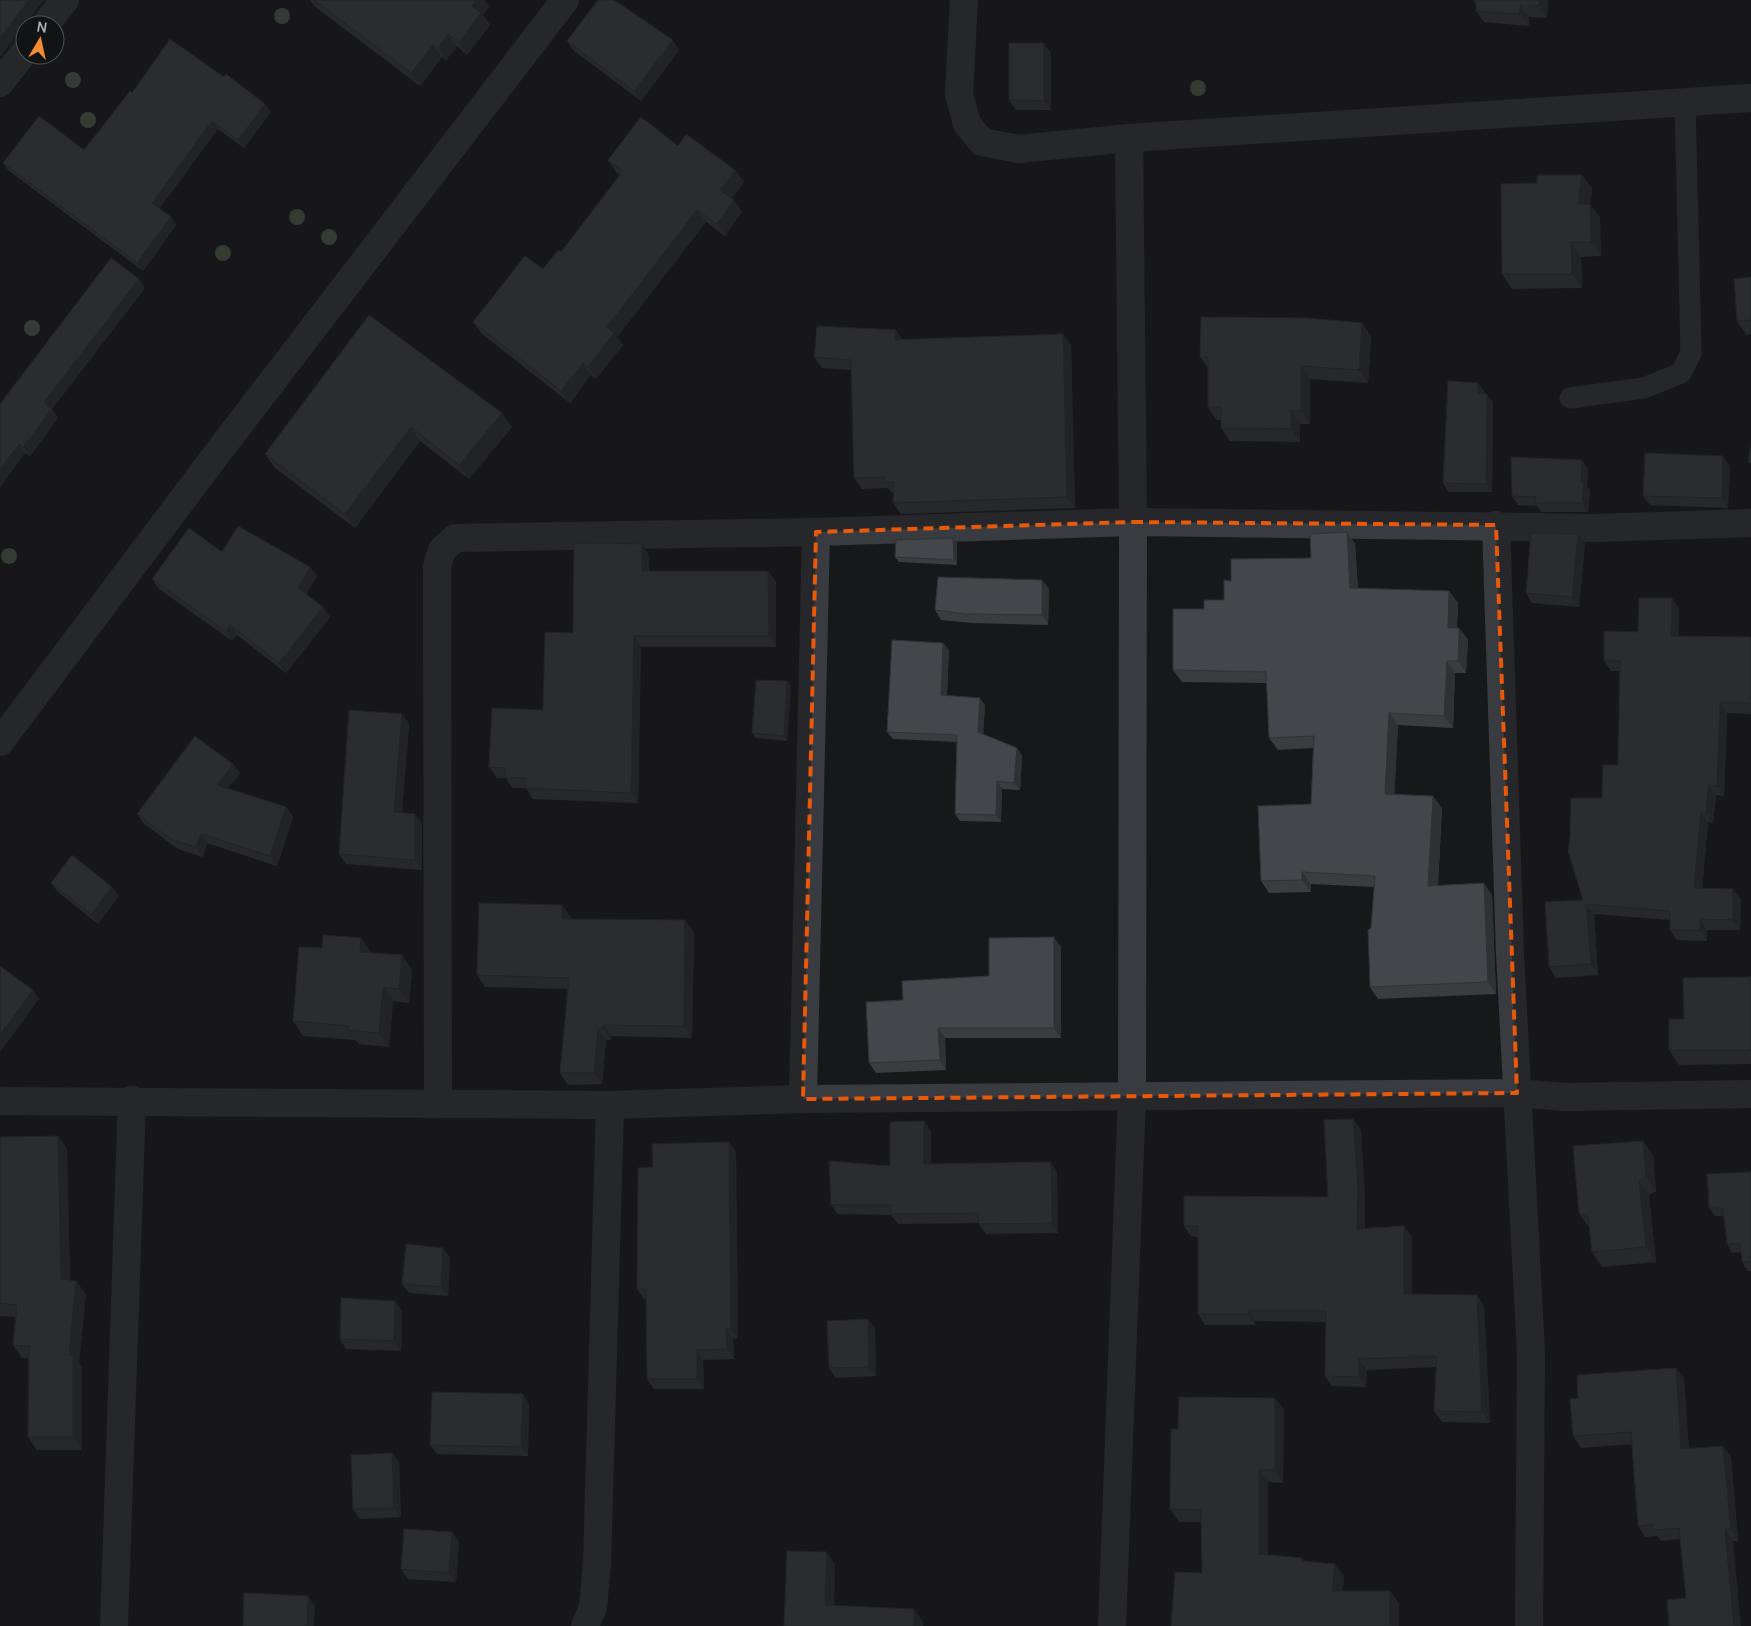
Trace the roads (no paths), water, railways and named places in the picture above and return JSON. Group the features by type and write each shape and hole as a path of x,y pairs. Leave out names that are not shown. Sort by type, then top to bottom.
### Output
{"street":[{"path":"53,15 65,0"},
{"path":"0,742 216,455 565,0"},
{"path":"964,0 959,94 967,124 982,142 1019,149 1129,138 1751,98"},
{"path":"0,83 15,64"},
{"path":"1112,1626 1132,1095 1133,522 1129,138"},
{"path":"438,1103 437,566 442,550 455,538 816,532 1133,522 1596,528 1751,523"},
{"path":"1496,526 1504,800 1531,1353 1529,1626"},
{"path":"803,1099 816,532"},
{"path":"0,1101 132,1100 610,1105 803,1099 1132,1095 1517,1093 1566,1096 1751,1094"},
{"path":"114,1626 132,1100"},
{"path":"584,1626 593,1607 597,1564 610,1105"}],"lane":[{"path":"1570,398 1644,388 1681,373 1691,353 1685,102"}]}
